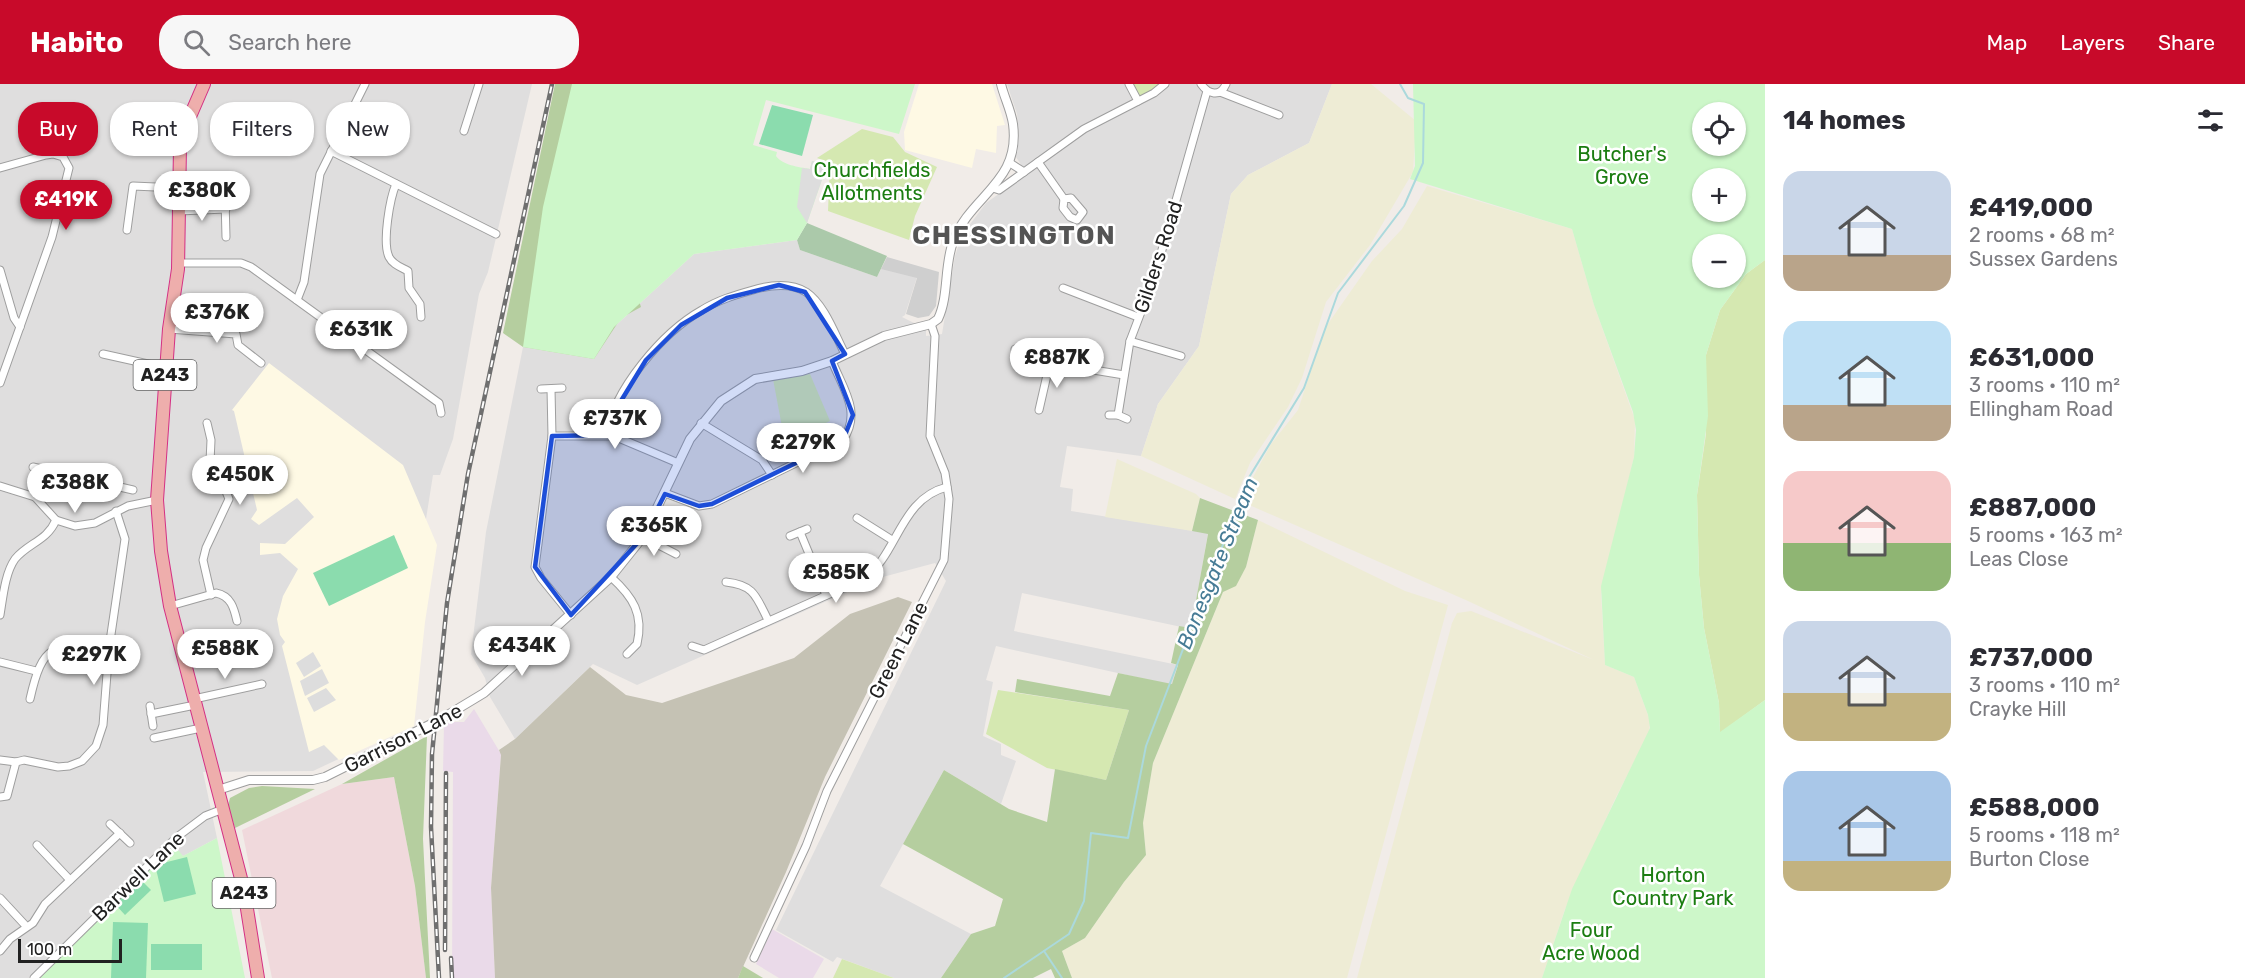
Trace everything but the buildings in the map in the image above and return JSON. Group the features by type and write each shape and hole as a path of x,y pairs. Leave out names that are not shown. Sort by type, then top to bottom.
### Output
{"highway":[{"name":"A243","path":"204,84 185,128 180,147 178,263 169,329 157,500 162,568 170,606 244,890 258,978"}],"street":[{"path":"356,102 365,84"},
{"path":"464,131 479,84"},
{"path":"931,324 940,314 949,256 957,234 1010,163 1013,148 1013,124 1001,84"},
{"path":"1129,84 1138,101"},
{"path":"993,188 999,190 1084,129 1165,84"},
{"path":"1201,84 1207,91 1220,92 1278,116"},
{"path":"1220,92 1226,84"},
{"name":"Gilders Road","path":"1118,415 1130,341 1154,278 1207,91"},
{"path":"0,168 54,154 63,157 69,168 52,237 0,383"},
{"path":"297,300 304,282 320,174 329,156"},
{"path":"341,156 496,234"},
{"path":"1038,162 1064,199"},
{"path":"1010,163 1024,172"},
{"path":"396,184 390,199 387,251 397,266 408,271 409,288 420,304 420,317"},
{"path":"127,230 133,186 178,188"},
{"path":"225,199 226,237"},
{"path":"178,211 226,209"},
{"path":"178,263 247,264 439,403 441,413"},
{"path":"0,270 14,318 20,327"},
{"path":"607,435 612,414 646,360 681,325 727,298 779,285 795,287 814,298 845,354"},
{"path":"1063,288 1138,317"},
{"name":"Garrison Lane","path":"218,790 249,780 313,780 325,777 421,729 481,695 611,577 643,537 678,463 701,423 721,401 755,379 802,371 832,361 884,336 931,324"},
{"name":"Green Lane","path":"754,958 806,846 827,791 944,560 948,520 947,487 945,473 930,436 935,336 931,324"},
{"path":"169,329 236,334 238,345 261,363"},
{"path":"1130,341 1176,357"},
{"path":"1015,349 1050,362 1124,375"},
{"path":"103,354 166,368"},
{"path":"665,493 699,507 712,504 843,440 852,427 850,405 832,361"},
{"path":"1039,410 1045,402 1050,362"},
{"path":"541,389 562,388"},
{"path":"551,389 552,436 535,567 540,578 571,615"},
{"path":"1109,415 1118,415 1126,419"},
{"path":"207,423 211,440 210,462 219,474 229,499 206,548 203,560 211,595"},
{"path":"701,423 762,460 772,475"},
{"path":"552,436 614,435 678,463"},
{"path":"33,466 46,467 124,490 133,490"},
{"path":"35,498 48,478 46,467"},
{"path":"0,486 35,498 56,520 75,526 86,525 116,511 157,500"},
{"path":"692,646 704,650 874,572 892,540 926,494 947,487"},
{"path":"0,760 16,762 24,760 69,766 90,755 96,746 103,725 124,539 116,511"},
{"path":"857,518 892,540"},
{"path":"0,615 11,566 21,554 47,535 56,520"},
{"path":"790,536 804,531 808,555 826,595"},
{"path":"643,537 676,554"},
{"path":"611,577 630,596 638,613 637,644 627,654"},
{"path":"726,582 747,587 756,595 768,620"},
{"path":"170,606 211,595 226,597 234,607 237,621"},
{"path":"30,699 36,671 44,658 58,648 70,645 110,648"},
{"path":"0,662 36,671"},
{"path":"153,726 151,710 194,702 262,684"},
{"path":"154,738 201,728"},
{"path":"0,797 7,796 16,762"},
{"name":"Barwell Lane","path":"34,978 177,837 205,816 223,809"},
{"path":"110,824 130,843"},
{"path":"0,951 26,926 38,918 45,904 120,833"},
{"path":"42,846 70,880"},
{"path":"0,898 26,926"}],"highlighted area":[{"path":"779,285 805,292 845,354 832,361 853,415 843,440 712,504 699,506 665,494 643,537 571,615 535,567 552,436 607,435 613,414 646,360 681,325 727,298"}],"shaded area":[{"path":"0,84 532,84 488,272 479,294 453,439 440,475 433,475 426,519 411,725 313,771 203,772 217,838 183,856 167,840 29,978 0,978"},
{"path":"919,84 992,84 1005,125 997,126 996,153 976,149 972,168 905,150 904,132"},
{"path":"1007,84 1332,84 1309,143 1248,175 1231,194 1199,346 1158,404 1141,456 1067,446 1060,487 1073,489 1071,511 1208,533 1191,629 1022,593 1014,631 1178,665 1172,685 996,646 986,680 993,682 983,736 1001,744 1001,755 1016,761 1001,804 944,770 880,886 971,934 941,978 894,978 837,957 833,962 776,930 946,581 935,563 879,578 637,685 593,664 515,739 490,697 485,678 471,654 486,532 523,347 594,359 614,327 694,254 797,240 800,250 877,277 884,268 917,277 905,315 902,317 926,329 926,336 942,334 955,256 962,235 986,203 1027,174 1016,157 1019,135 1017,114"},
{"path":"1332,84 1371,84 1416,121 1413,172 1370,245 1326,302 1302,378 1288,407 1250,463 1235,499 1141,456 1158,404 1199,346 1231,194 1248,175 1309,143"},
{"path":"812,161 827,165 807,223 797,207 802,168 810,169"},
{"path":"1427,186 1572,229 1594,305 1635,420 1634,457 1601,594 1605,665 1634,677 1650,721 1649,733 1615,799 1565,909 1542,978 1357,978 1452,623 1457,613 1471,611 1594,660 1468,601 1247,504 1252,479 1271,444 1298,410 1325,328 1372,261 1402,229"},
{"path":"887,257 939,272 936,306 929,316 918,318 906,314 917,278 881,269"},
{"path":"269,363 403,465 437,545 425,622 414,726 339,760 324,745 309,752 282,646 285,642 280,635 277,619 283,596 298,569 280,553 260,555 260,543 285,544 314,517 297,498 259,525 251,519 257,510 232,410"},
{"path":"1117,459 1196,494 1200,498 1192,531 1105,517"},
{"path":"1258,520 1405,591 1448,605 1347,978 1072,978 1062,951 1085,938 1146,855 1143,823 1153,763 1223,592 1236,585 1246,567"},
{"path":"898,597 912,602 825,777 786,872 738,978 495,978 491,888 501,755 499,750 515,739 590,667 626,695 662,703 794,658 850,614"},
{"path":"313,652 321,666 304,677 296,663"},
{"path":"322,669 329,683 305,696 300,681"},
{"path":"326,688 336,700 314,712 307,698"},
{"path":"474,709 501,754 491,888 495,978 452,978 453,772 443,771 444,725 451,722 464,722"},
{"path":"394,777 415,886 426,978 272,978 242,830 342,784"},
{"path":"772,929 824,959 813,978 779,978 756,964"}],"green space":[{"path":"555,84 573,84 641,307 621,318 594,359 523,347 503,333"},
{"path":"572,84 915,84 899,134 766,100 753,145 777,152 776,156 782,162 791,165 810,169 812,161 827,165 807,223 797,240 694,254 614,327 594,359 523,347 543,207"},
{"path":"1129,84 1165,84 1138,101"},
{"name":"Horton Country Park","path":"1413,84 1765,84 1765,260 1746,274 1746,234 1692,234 1692,288 1736,288 1720,310 1706,355 1708,416 1697,495 1699,575 1704,628 1719,703 1720,732 1765,700 1765,978 1542,978 1572,889 1650,728 1648,715 1634,677 1605,665 1601,586 1634,457 1636,430 1633,412 1594,305 1572,229 1410,179 1415,166"},
{"path":"772,105 813,115 802,156 759,144"},
{"name":"Churchfields Allotments","path":"862,129 893,137 905,152 937,167 915,216 909,240 828,211 830,163 817,158"},
{"path":"807,223 887,256 877,277 800,250 797,240"},
{"path":"1765,260 1765,700 1720,733 1719,703 1704,628 1699,575 1697,495 1706,434 1706,355 1720,310 1736,288 1746,288 1746,274"},
{"path":"810,374 830,421 785,443 773,379"},
{"path":"1200,498 1258,520 1246,567 1236,586 1223,592 1153,763 1143,823 1146,855 1085,938 1062,951 1072,978 1055,978 1051,969 1033,978 941,978 971,934 995,926 1003,899 903,844 944,770 1009,809 1047,822 1055,769 1106,780 1129,710 1015,692 1017,679 1110,696 1118,673 1172,684 1178,665 1171,663 1179,626 1191,628 1208,534 1192,531"},
{"path":"394,535 408,568 329,606 313,573"},
{"path":"998,690 1129,710 1106,780 1047,768 986,734"},
{"path":"427,736 423,839 430,978 426,978 415,886 394,777 342,784"},
{"path":"262,786 315,789 235,828 228,805 230,798 249,788"},
{"path":"217,838 245,978 40,978 174,845 183,856"},
{"path":"187,857 196,894 164,902 155,865"},
{"path":"139,878 151,890 125,915 114,903"},
{"path":"113,922 148,923 146,978 111,978"},
{"path":"151,944 202,944 202,970 151,970"},
{"path":"842,959 894,978 833,978"},
{"path":"743,966 763,978 738,978"}],"waterway":[{"name":"Bonesgate Stream","path":"1004,978 1069,934 1084,901 1091,833 1128,838 1146,746 1248,479 1304,388 1338,293 1404,206 1423,163 1424,104 1408,98 1400,84"},
{"path":"1044,951 1062,978"}],"railway":[{"path":"439,978 431,827 432,754 447,603 468,474 552,84"},
{"path":"445,950 446,773"},
{"path":"451,958 452,978"}],"district":[{"name":"CHESSINGTON","path":"1014,235"}],"park label":[{"name":"Butcher's Grove","path":"1622,166"},
{"name":"Four Acre Wood","path":"1591,942"}]}
